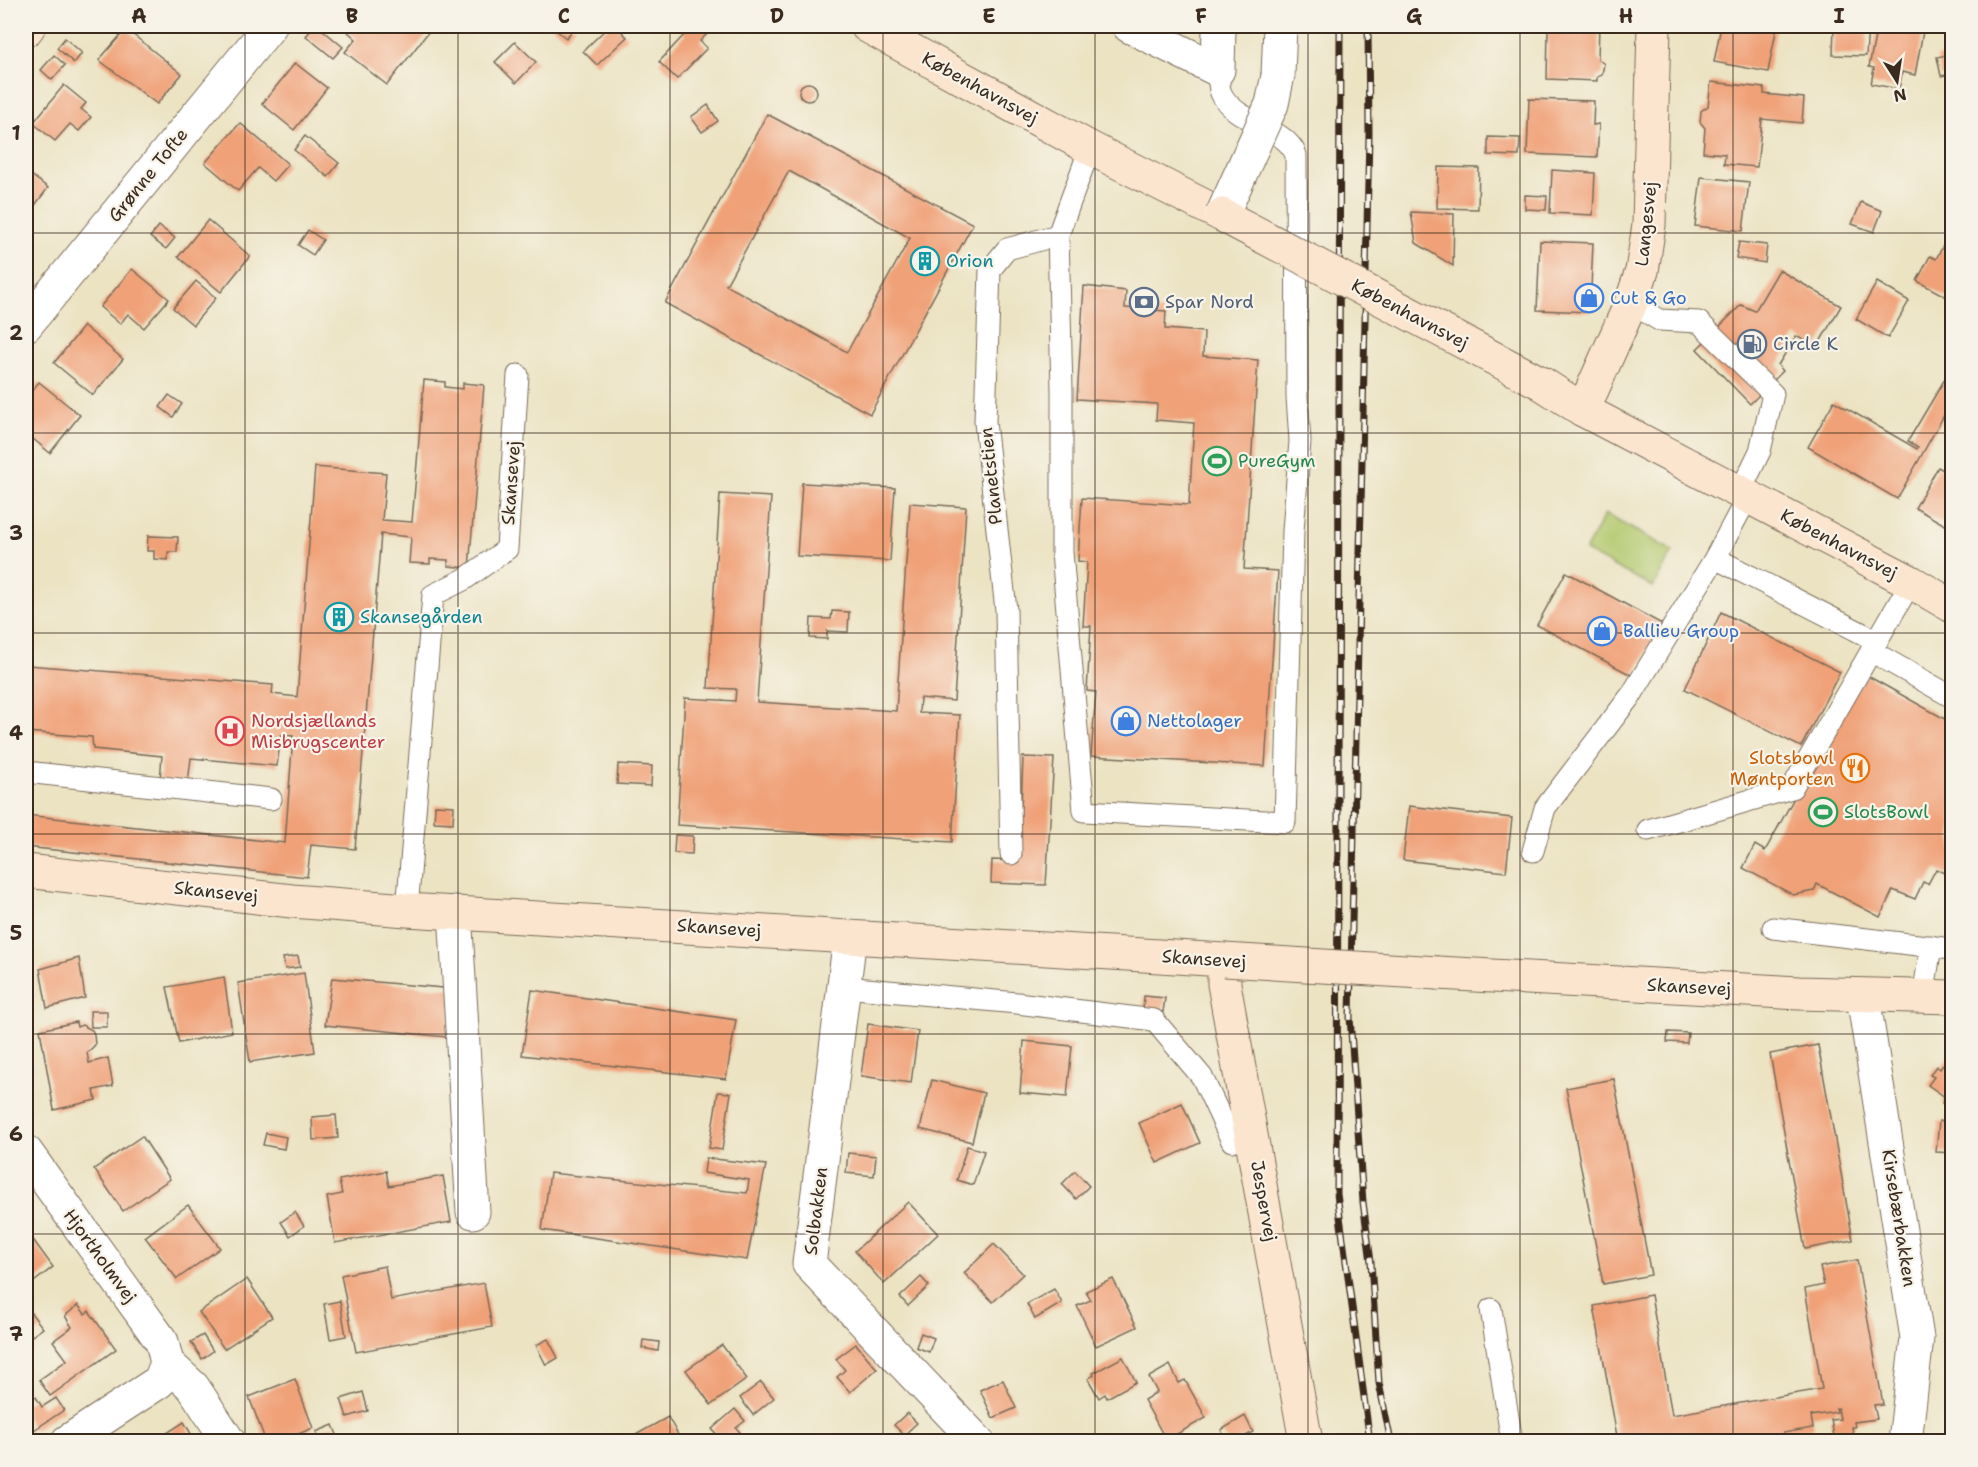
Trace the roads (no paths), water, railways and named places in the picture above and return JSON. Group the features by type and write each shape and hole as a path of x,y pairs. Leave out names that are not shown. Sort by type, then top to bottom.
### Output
{"street":[{"path":"26,30 29,26"},
{"name":"Grønne Tofte","path":"26,325 270,26"},
{"name":"Københavnsvej","path":"867,26 1090,148 1541,383 1583,410 1953,606"},
{"path":"1129,26 1218,70 1219,26"},
{"path":"1222,215 1272,104 1278,75 1280,26"},
{"name":"Langesvej","path":"1583,410 1631,303 1642,271 1649,225 1654,26"},
{"name":"Skansevej","path":"26,871 292,901 407,910 1438,974 1863,996 1938,997"},
{"path":"456,912 473,1212"},
{"name":"Solbakken","path":"850,937 809,1264 978,1442"},
{"name":"Jespervej","path":"1224,960 1224,984 1306,1442"},
{"name":"Kirsebærbakken","path":"1863,996 1917,1338 1905,1442"},
{"name":"Hjortholmvej","path":"26,1152 162,1342 167,1363 193,1387 229,1442"},
{"path":"67,1442 160,1380 167,1363"}],"lane":[{"path":"1090,148 1058,235 1062,390 1062,552 1084,811 1285,822 1293,531 1300,441 1297,397 1296,154 1288,142 1229,104 1222,94 1218,70"},
{"name":"Planetstien","path":"1011,854 1006,610 985,422 990,270 1007,249 1058,235"},
{"path":"1533,851 1545,808 1632,694 1715,558 1744,494 1760,451 1773,394 1699,322 1659,320 1631,303"},
{"name":"Skansevej","path":"407,910 434,595 465,579 507,549 518,375"},
{"path":"1715,558 1874,646 1953,697"},
{"path":"1648,830 1792,788 1911,582"},
{"path":"26,772 271,799"},
{"path":"1773,928 1953,949"},
{"path":"1931,946 1938,997"},
{"path":"845,987 1017,1003 1154,1020 1202,1077 1232,1141"},
{"path":"1491,1309 1512,1442"}],"railway":[{"path":"1340,26 1337,1194 1370,1442"},
{"path":"1368,26 1369,134 1350,1017 1379,1383 1391,1442"}],"place":[{"name":"Orion","path":"925,261"},
{"name":"Cut & Go","path":"1589,298"},
{"name":"Spar Nord","path":"1144,302"},
{"name":"Circle K","path":"1752,344"},
{"name":"PureGym","path":"1217,461"},
{"name":"Skansegården","path":"339,617"},
{"name":"Ballieu Group","path":"1602,631"},
{"name":"Nettolager","path":"1126,721"},
{"name":"Nordsjællands Misbrugscenter","path":"230,731"},
{"name":"Slotsbowl Møntporten","path":"1855,768"},
{"name":"SlotsBowl","path":"1823,812"}]}
